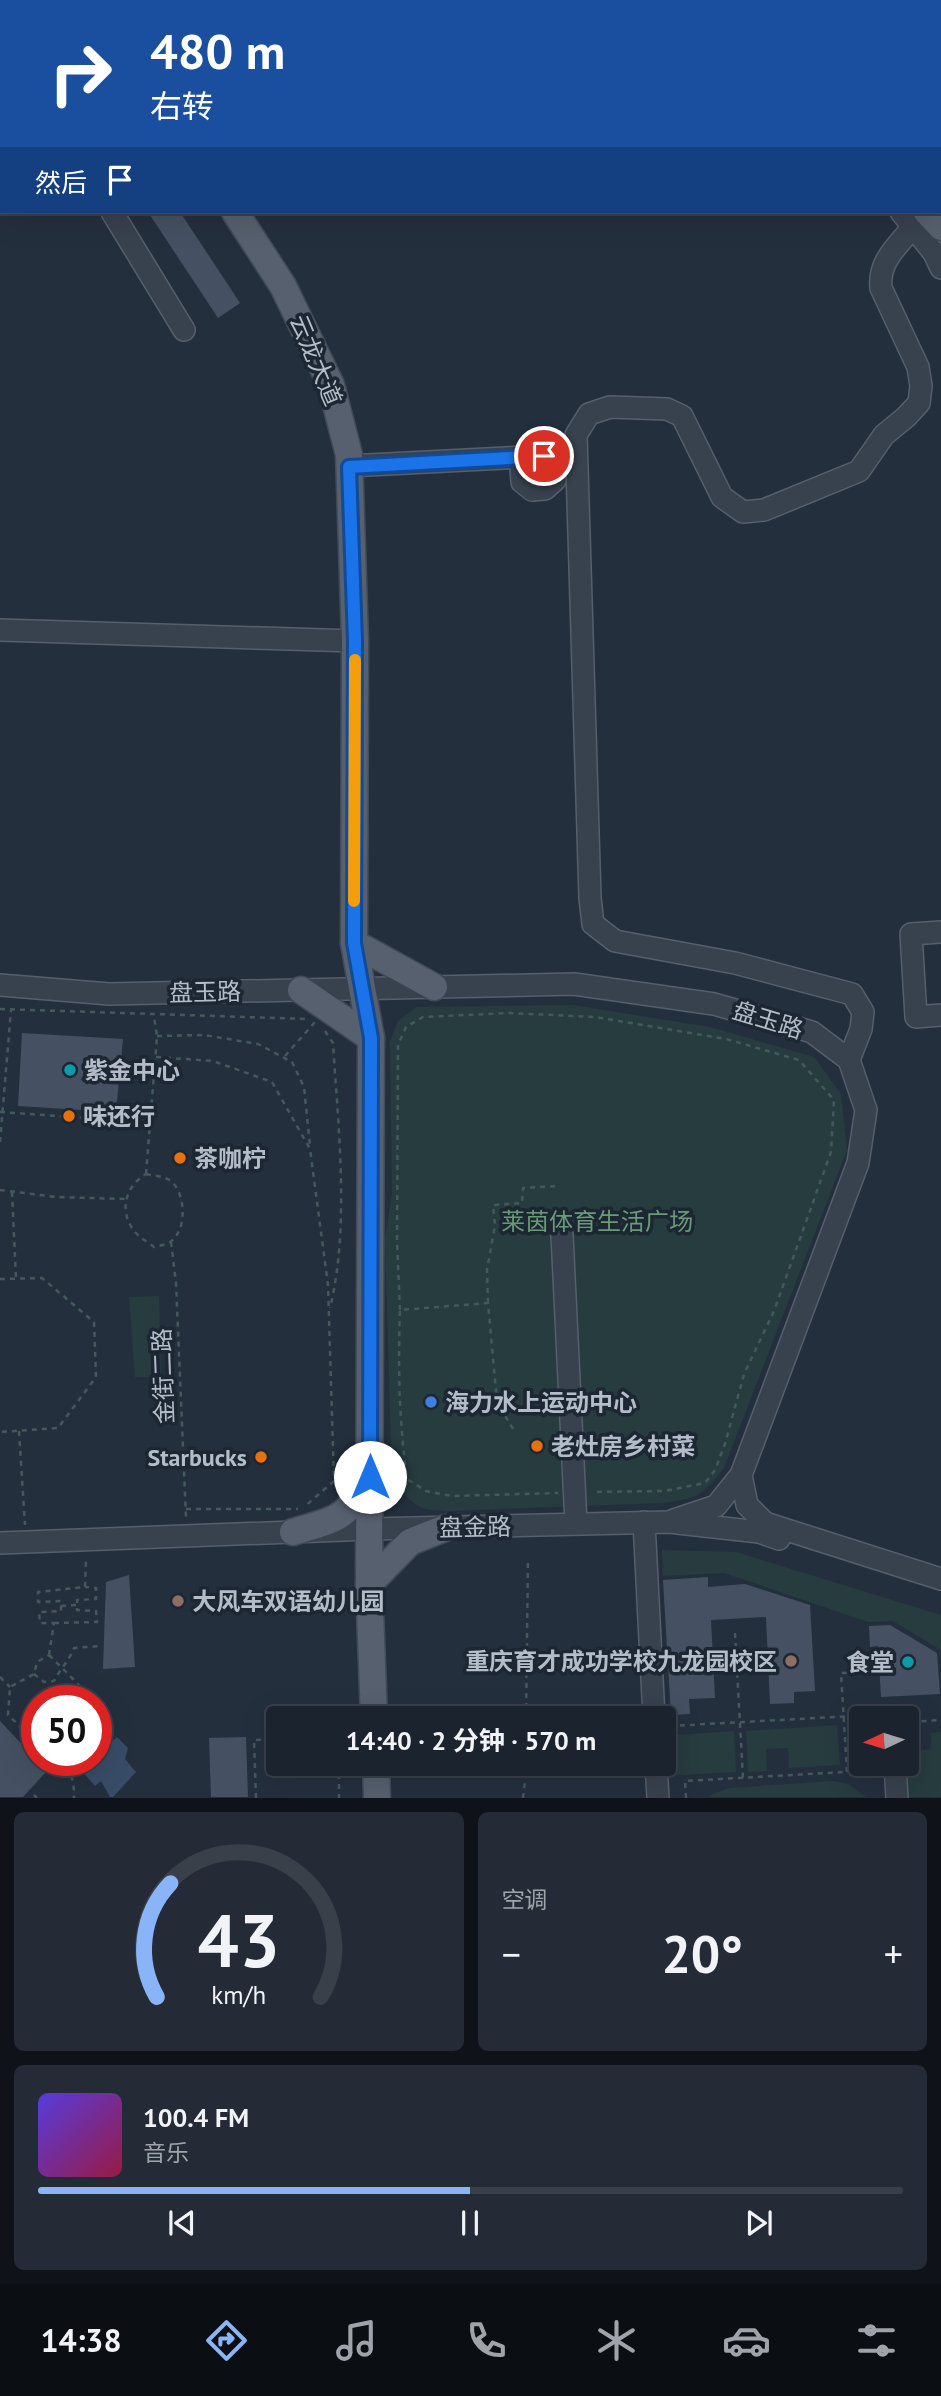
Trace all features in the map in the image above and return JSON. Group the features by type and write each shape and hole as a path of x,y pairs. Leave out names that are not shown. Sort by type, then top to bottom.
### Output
{"main road":[{"name":"云龙大道","path":"236,214 283,286 331,385 349,455 355,641 354,943 371,1038 369,1584 374,1706"},
{"path":"914,217 941,227"},
{"path":"354,943 434,987"},
{"path":"301,990 371,1038"},
{"path":"293,1532 338,1518 359,1495 370,1451"},
{"path":"369,1584 410,1542 445,1528"},
{"path":"376,1776 377,1797"}],"street":[{"path":"113,214 184,330"},
{"path":"669,1522 716,1506 741,1475 858,1163 866,1110 849,1060 861,1029 863,1012 852,995 735,963 615,941 593,924 576,435 589,414 610,407 667,409 682,416 722,497 743,512 764,510 859,471 884,435 919,403 921,386 918,367 881,288 880,276 885,261 914,217 941,268"},
{"path":"349,467 544,456 554,465 555,480 545,489 532,490 522,482 521,476 521,469 529,460 575,457"},
{"path":"0,630 355,641"},
{"path":"941,932 911,934 916,1017 941,1015"},
{"name":"盘玉路","path":"0,985 109,994 574,984 714,1004 812,1032 849,1060"},
{"path":"562,1235 576,1524"},
{"path":"741,1475 747,1505 765,1523 941,1579"},
{"path":"643,1522 653,1706"},
{"name":"盘金路","path":"0,1543 370,1529 669,1522 759,1532 941,1590"},
{"path":"657,1776 658,1797"},
{"path":"891,1776 897,1797"}],"path":[{"path":"0,1009 154,1016 317,1019"},
{"path":"0,1142 11,1010"},
{"path":"146,1174 156,1057 154,1016"},
{"path":"284,1057 317,1019"},
{"path":"317,1019 332,1043 337,1115 340,1193 338,1274 329,1311"},
{"path":"157,1036 204,1035 258,1044 292,1062 304,1087 329,1311"},
{"path":"156,1057 214,1061 272,1082 310,1149"},
{"path":"1,1112 116,1120 152,1116"},
{"path":"146,1174 164,1177 174,1183 182,1198 181,1227 171,1242 154,1247 130,1225 125,1199 134,1182 146,1174"},
{"path":"488,1303 486,1269 495,1225 493,1205 522,1203 523,1188 558,1186"},
{"path":"0,1190 56,1197 125,1199"},
{"path":"12,1192 16,1279"},
{"name":"金街二路","path":"171,1242 176,1283 186,1508 302,1509 334,1481 329,1311"},
{"path":"0,1279 42,1278 93,1322 96,1377 58,1428 0,1432"},
{"path":"19,1431 26,1543"},
{"path":"526,1706 528,1559"},
{"path":"85,1587 86,1573"},
{"path":"96,1588 96,1599 77,1600 77,1605 77,1610 96,1611 97,1622 40,1623 39,1612 61,1611 61,1601 38,1602 37,1592 96,1588"},
{"path":"61,1606 77,1605"},
{"path":"49,1655 54,1623"},
{"path":"735,1633 743,1778"},
{"path":"34,1674 44,1682 54,1681 74,1648 100,1646"},
{"path":"49,1655 79,1685"},
{"path":"10,1687 34,1674 37,1662 49,1655"},
{"path":"846,1772 840,1671 879,1671"},
{"path":"0,1677 10,1687 8,1715 21,1728"},
{"path":"676,1726 849,1717"},
{"path":"919,1721 941,1720"},
{"path":"256,1797 254,1740 266,1740"},
{"path":"686,1797 685,1782 849,1772"},
{"path":"72,1776 74,1797"},
{"path":"339,1776 339,1797"},
{"path":"523,1797 526,1776"}],"green space":[{"name":"莱茵体育生活广场","path":"573,1005 710,1027 814,1057 841,1094 847,1150 724,1468 710,1485 692,1498 662,1503 448,1511 425,1509 403,1492 393,1466 391,1448 385,1239 392,1192 390,1042 398,1021 416,1007"},
{"path":"159,1296 161,1377 135,1377 129,1297"},
{"path":"662,1550 736,1552 941,1615 941,1650 893,1621 868,1622 724,1573 663,1576"},
{"path":"837,1725 840,1765 789,1768 788,1748 766,1749 767,1771 748,1772 746,1731"},
{"path":"734,1731 736,1772 676,1775 676,1735"},
{"path":"941,1732 941,1797 904,1797 903,1776 919,1776 919,1750 931,1749 931,1733"},
{"path":"834,1781 848,1784 866,1797 709,1797 729,1788"}],"water":[{"path":"117,1737 128,1748 125,1759 136,1772 113,1797 110,1797 101,1781 95,1786 86,1776 112,1776 112,1742"}],"building":[{"path":"149,214 181,214 240,303 218,318"},
{"name":"紫金中心","path":"22,1033 123,1039 117,1101 112,1112 18,1106"},
{"path":"129,1575 135,1667 103,1669 106,1582"},
{"path":"708,1577 708,1587 745,1584 810,1605 815,1691 794,1692 794,1703 770,1704 766,1617 711,1620 715,1698 689,1699 690,1714 676,1715 676,1706 670,1706 663,1580"},
{"name":"食堂","path":"890,1625 937,1653 940,1694 881,1697 878,1646 870,1647 869,1626"},
{"path":"0,1721 21,1743 21,1776 42,1776 23,1797 0,1797"},
{"path":"246,1737 248,1797 211,1797 209,1738"}],"slow traffic":[{"path":"354,901 355,660"}],"place":[{"name":"紫金中心","path":"70,1070"},
{"name":"味还行","path":"69,1116"},
{"name":"茶咖柠","path":"180,1158"},
{"name":"海力水上运动中心","path":"431,1402"},
{"name":"老灶房乡村菜","path":"537,1446"},
{"name":"Starbucks","path":"261,1457"},
{"name":"大风车双语幼儿园","path":"178,1601"},
{"name":"重庆育才成功学校九龙园校区","path":"791,1661"},
{"name":"食堂","path":"908,1662"}],"route":[{"path":"370,1477 371,1038 354,943 355,641 349,467 544,456"}]}
